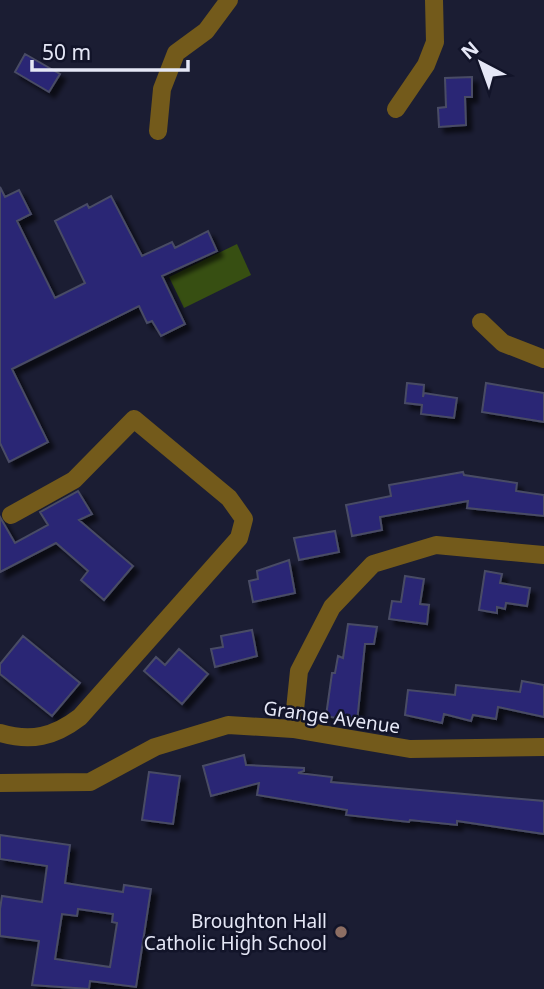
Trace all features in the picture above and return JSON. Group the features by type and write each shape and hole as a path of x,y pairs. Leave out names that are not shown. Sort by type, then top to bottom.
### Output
{"street":[{"path":"158,131 162,89 176,53 206,31 229,0"},
{"path":"396,109 426,65 435,42 434,0"},
{"path":"481,322 503,343 544,359"},
{"path":"0,733 28,738 48,737 80,718 239,538 244,519 229,498 134,419 74,480 10,515"},
{"path":"293,729 299,671 332,607 373,564 436,545 544,555"},
{"name":"Grange Avenue","path":"0,783 90,782 155,747 228,725 293,729 410,749 544,747"}],"green space":[{"path":"237,244 251,275 184,308 169,277"}],"building":[{"path":"25,54 60,74 49,92 15,72"},
{"path":"472,77 472,97 465,97 466,125 439,127 438,108 446,107 445,78"},
{"path":"0,187 5,197 19,190 31,214 17,221 55,298 85,283 55,221 87,204 89,208 111,196 142,256 172,242 175,248 208,231 217,251 162,276 185,324 161,336 152,321 147,323 139,306 12,369 48,442 9,462 0,443"},
{"path":"407,383 424,385 423,397 424,393 457,398 454,418 421,414 422,405 405,403"},
{"path":"486,383 544,393 544,422 482,412"},
{"path":"463,472 464,475 517,483 516,491 544,495 544,516 467,508 468,501 380,517 382,530 352,536 346,505 391,496 389,485"},
{"path":"78,491 92,514 79,520 133,566 104,600 81,580 88,571 56,543 0,572 0,517 15,543 48,525 40,512"},
{"path":"335,531 339,552 299,560 294,538"},
{"path":"289,560 295,593 253,602 249,581 258,579 257,571"},
{"path":"485,571 502,574 500,583 530,588 527,606 506,603 505,609 497,607 497,613 479,610"},
{"path":"405,576 424,579 420,604 429,605 427,624 389,619 392,601 401,602"},
{"path":"348,624 377,627 374,644 365,644 357,722 326,716 332,673 335,673 338,656 343,658"},
{"path":"252,630 257,656 215,667 211,649 223,647 221,636"},
{"path":"23,636 80,683 52,716 0,674 0,664"},
{"path":"179,649 208,674 182,704 144,671 156,657 165,665"},
{"path":"522,681 544,685 544,717 498,707 496,719 473,715 471,721 444,714 442,723 405,715 408,690 455,695 456,685 520,692"},
{"path":"244,755 246,765 304,768 304,771 298,773 332,777 331,782 544,801 544,834 457,821 457,825 346,815 347,810 257,795 259,783 211,796 203,766"},
{"path":"149,772 180,776 173,824 142,820"},
{"path":"0,835 70,845 65,883 123,892 124,885 151,889 136,987 90,981 89,989 32,985 39,941 0,936 0,909 2,896 42,902 47,866 0,859","holes":["78,909 113,914 112,922 117,923 110,967 55,959 62,914 77,916"]}],"place":[{"name":"Broughton Hall Catholic High School","path":"341,932"}]}
